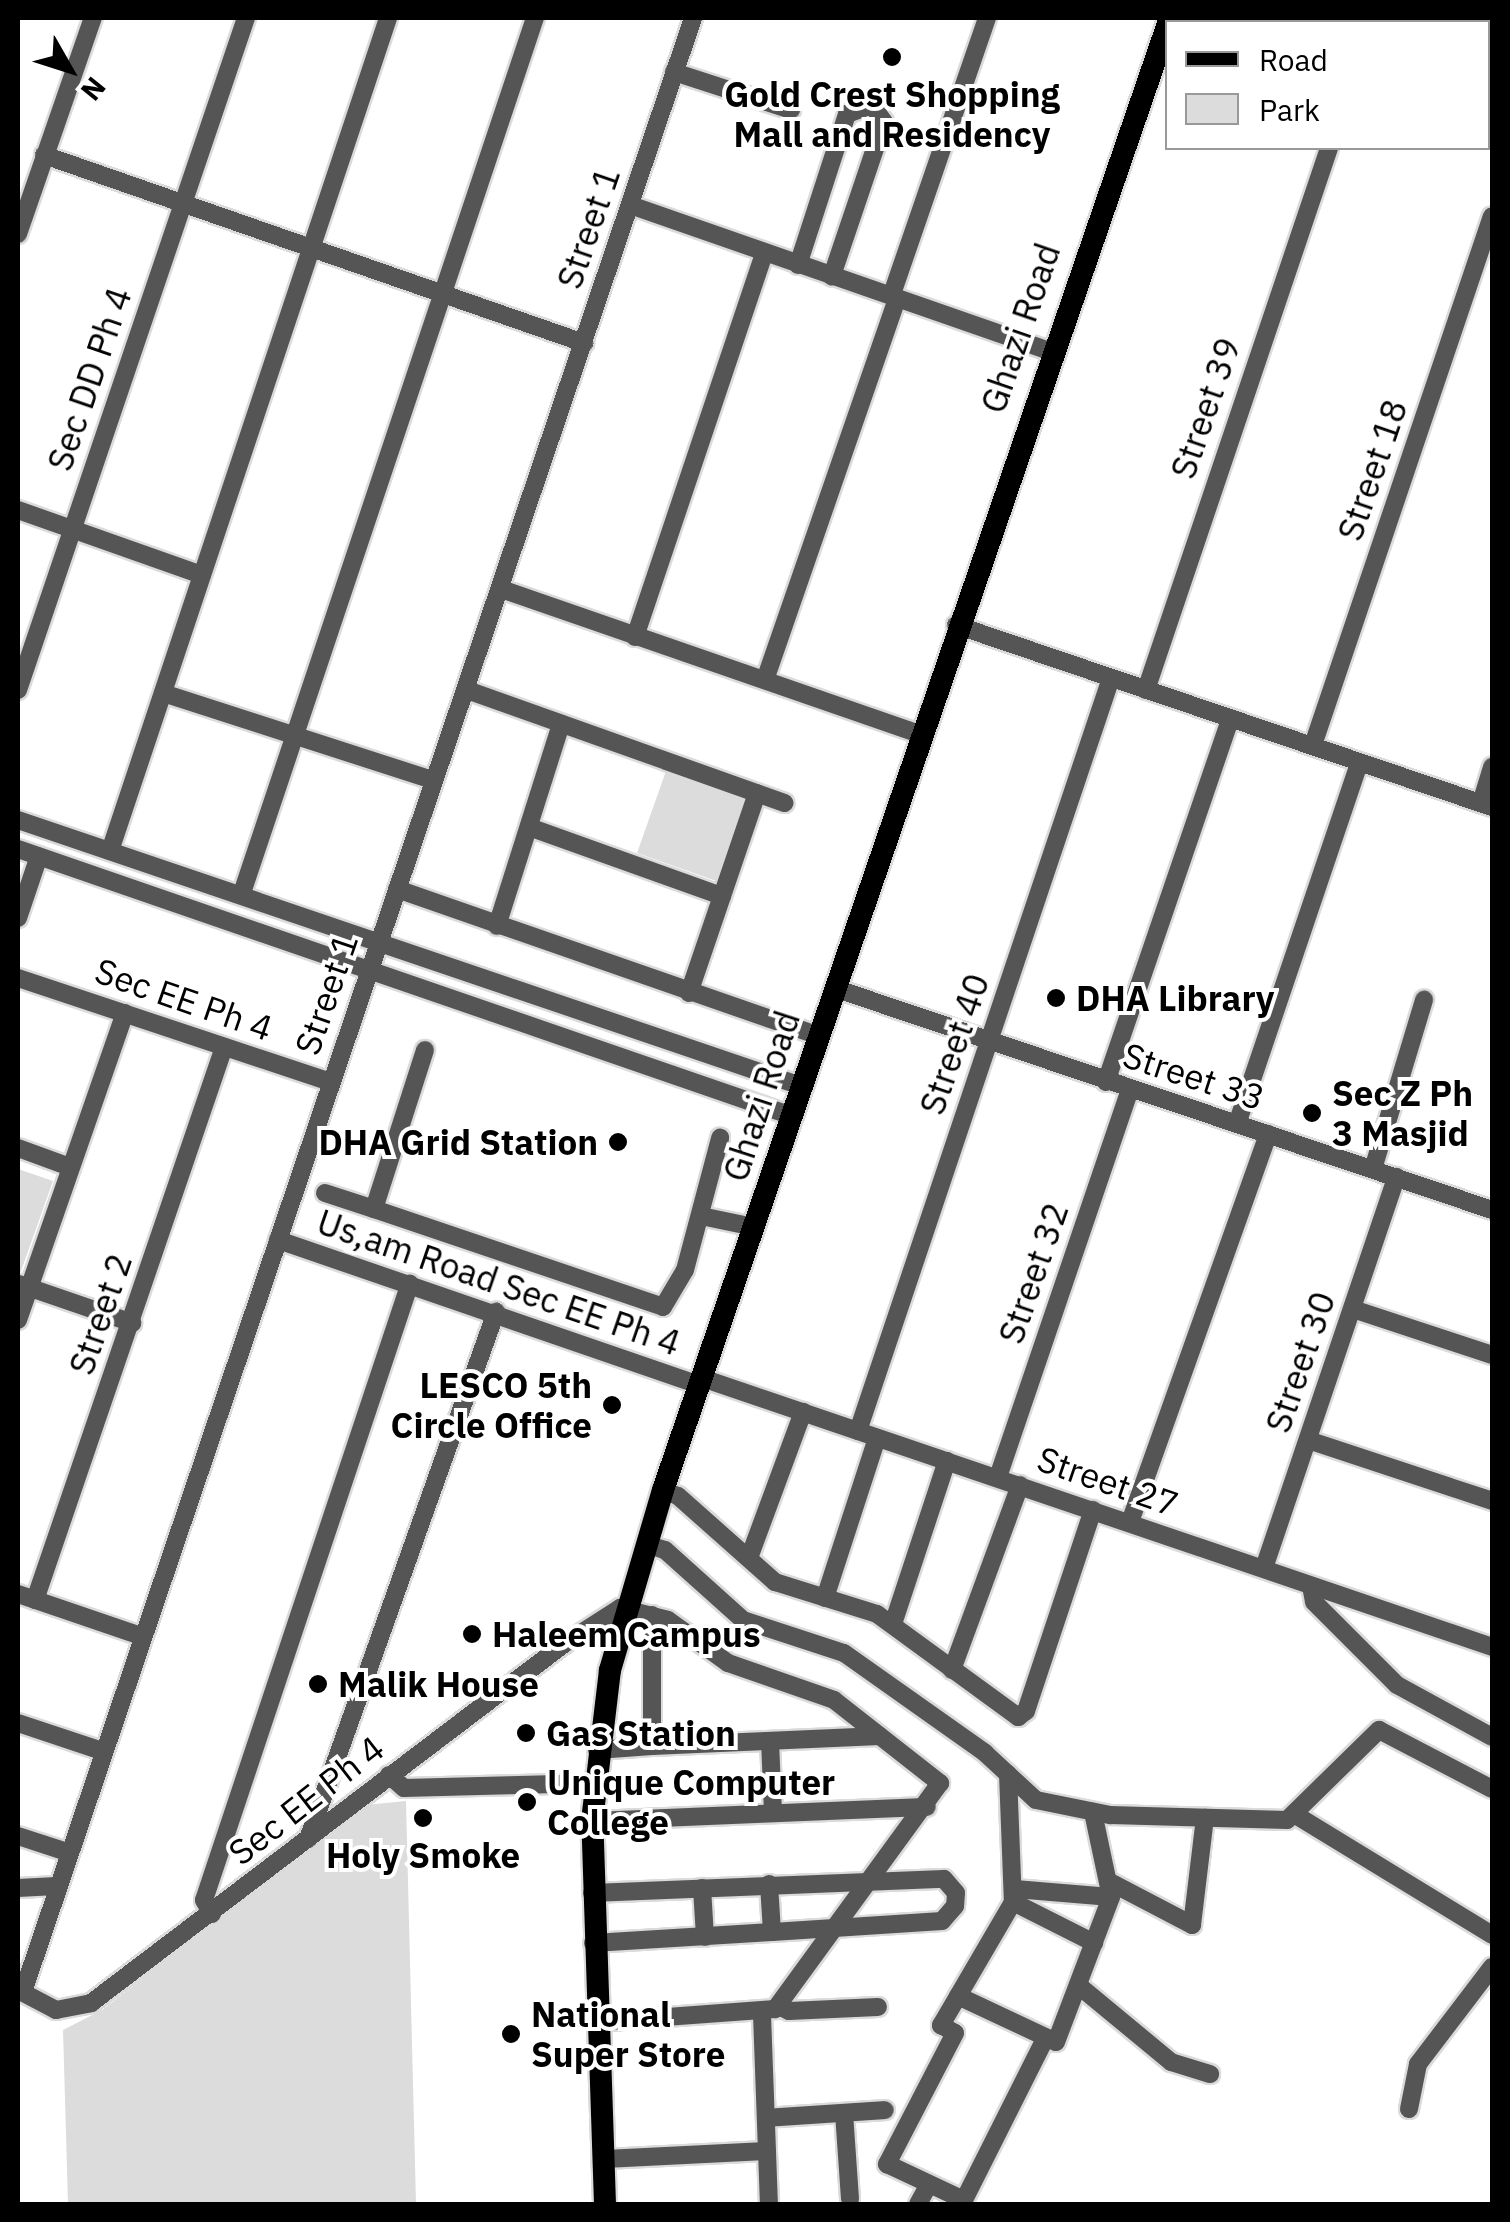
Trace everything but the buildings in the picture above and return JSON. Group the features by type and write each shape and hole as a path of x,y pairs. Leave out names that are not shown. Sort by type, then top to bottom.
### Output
{"main road":[{"name":"Ghazi Road","path":"605,2204 593,1943 592,1821 597,1750 628,1608 663,1490 956,625 1165,29"}],"street":[{"path":"18,230 93,18"},
{"name":"Sec DD Ph 4","path":"18,690 246,18"},
{"path":"110,851 388,18"},
{"path":"242,893 535,18"},
{"name":"Street 1","path":"20,1991 467,690 693,18"},
{"path":"765,680 987,18"},
{"path":"674,72 791,110"},
{"path":"798,265 847,114 872,105 884,122 832,276"},
{"name":"Street 39","path":"1146,690 1328,150"},
{"path":"44,155 584,343"},
{"path":"630,205 1050,351"},
{"name":"Street 18","path":"1313,745 1492,216"},
{"path":"635,637 764,253"},
{"path":"18,510 202,575"},
{"path":"501,589 920,734"},
{"path":"956,625 1486,805 1492,768"},
{"name":"Street 40","path":"858,1431 1111,678"},
{"path":"467,690 785,803"},
{"path":"164,693 433,780"},
{"path":"1106,1082 1230,719"},
{"path":"497,926 562,724"},
{"path":"1236,1124 1359,764"},
{"path":"689,993 756,793"},
{"path":"18,820 801,1086"},
{"path":"528,826 722,896"},
{"path":"18,849 792,1116"},
{"path":"18,918 39,856"},
{"path":"397,889 817,1035"},
{"name":"Sec EE Ph 4","path":"19,984 125,1014 330,1082"},
{"name":"Street 33","path":"834,988 1492,1210"},
{"path":"1373,1169 1424,1000"},
{"path":"18,1320 23,1286 125,1014"},
{"name":"Street 2","path":"26,1597 132,1323 224,1047"},
{"path":"374,1209 425,1050"},
{"name":"Street 32","path":"998,1477 1130,1090"},
{"path":"1130,1522 1268,1134"},
{"path":"325,1194 663,1307 674,1298 701,1216 720,1138"},
{"path":"18,1148 70,1167"},
{"name":"Street 30","path":"1264,1568 1396,1177"},
{"path":"701,1216 754,1227"},
{"name":"Us,am Road Sec EE Ph 4","path":"278,1240 701,1382"},
{"path":"212,1914 204,1900 410,1283"},
{"path":"23,1286 132,1323"},
{"path":"1353,1308 1492,1355"},
{"path":"307,1842 496,1312"},
{"name":"Street 27","path":"701,1382 998,1477 1492,1647"},
{"path":"749,1558 803,1412"},
{"path":"826,1598 877,1438"},
{"path":"1308,1440 1492,1502"},
{"path":"893,1624 947,1462"},
{"path":"952,1670 1020,1485"},
{"path":"663,1490 678,1496 774,1582 893,1624 1008,1715 1026,1711 1094,1510"},
{"path":"646,1544 664,1550 743,1620 844,1653 1008,1774 1036,1800 1093,1812 1287,1820 1379,1730 1492,1789"},
{"path":"1311,1586 1314,1602 1397,1684 1492,1736"},
{"path":"26,1597 141,1636"},
{"path":"596,2022 762,2015 780,2006 940,1783 834,1700 728,1663 678,1625 628,1608"},
{"name":"Sec EE Ph 4","path":"20,1991 56,2010 78,2009 212,1914 564,1644 612,1611 628,1608"},
{"path":"652,1615 652,1746"},
{"path":"18,1723 102,1752"},
{"path":"597,1750 880,1736"},
{"path":"770,1741 772,1813"},
{"path":"1008,1774 1014,1896 941,2025 955,2032 888,2164 964,2200 1046,2037"},
{"path":"389,1776 404,1788 595,1783"},
{"path":"592,1821 926,1807"},
{"path":"958,1996 1056,2042 1110,1890 1093,1812"},
{"path":"1294,1814 1492,1936"},
{"path":"1014,1896 1110,1890 1192,1925 1205,1818"},
{"path":"18,1836 67,1852"},
{"path":"592,1893 944,1879 952,1885 956,1906 942,1921 593,1943"},
{"path":"769,1884 772,1932"},
{"path":"18,1888 56,1886"},
{"path":"702,1888 705,1937"},
{"path":"1014,1896 1094,1942"},
{"path":"1409,2109 1418,2064 1492,1967"},
{"path":"1078,1985 1171,2062 1210,2074"},
{"path":"780,2006 789,2011 878,2007"},
{"path":"762,2015 770,2204"},
{"path":"766,2118 885,2110"},
{"path":"844,2113 850,2198"},
{"path":"604,2159 767,2151"},
{"path":"918,2204 928,2186"}],"green space":[{"path":"666,771 748,799 719,882 637,853"},
{"path":"18,1169 53,1181 20,1274 18,1273"},
{"path":"406,1801 416,2204 68,2204 63,2030 102,2010 366,1805"}],"place":[{"name":"Gold Crest Shopping Mall and Residency","path":"892,57"},
{"name":"DHA Library","path":"1056,998"},
{"name":"Sec Z Ph 3 Masjid","path":"1312,1113"},
{"name":"DHA Grid Station","path":"618,1142"},
{"name":"LESCO 5th Circle Office","path":"612,1405"},
{"name":"Haleem Campus","path":"472,1634"},
{"name":"Malik House","path":"318,1684"},
{"name":"Gas Station","path":"526,1733"},
{"name":"Unique Computer College","path":"527,1802"},
{"name":"Holy Smoke","path":"423,1818"},
{"name":"National Super Store","path":"511,2034"}]}
